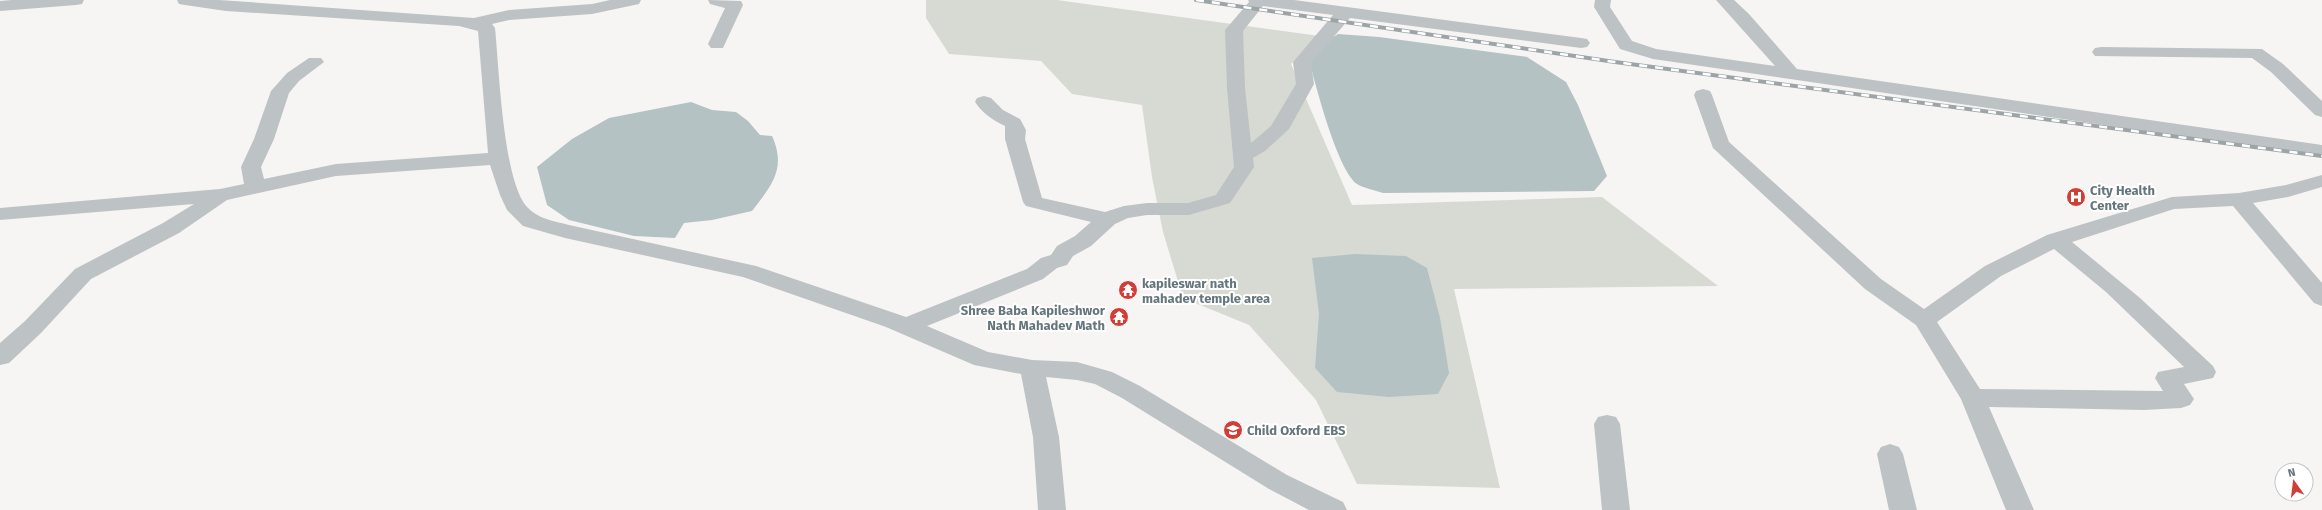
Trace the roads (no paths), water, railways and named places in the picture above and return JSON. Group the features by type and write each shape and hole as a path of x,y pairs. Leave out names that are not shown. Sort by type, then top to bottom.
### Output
{"street":[{"path":"0,6 76,0"},
{"path":"185,0 226,6 474,23 509,15 592,9 633,0"},
{"path":"716,0 735,5 717,44"},
{"path":"905,326 1035,274 1049,263 1059,260 1065,251 1083,241 1107,219 1124,212 1147,209 1188,209 1223,199 1231,189 1244,167 1236,88 1234,30 1258,0 1581,43"},
{"path":"1602,0 1602,7 1626,45 1638,50 1791,74 2322,151"},
{"path":"1724,0 1743,18 1791,74"},
{"path":"1243,155 1258,147 1279,129 1305,84 1302,62 1324,39 1329,28 1346,12"},
{"path":"474,23 486,28 498,158 510,195 518,210 530,221 565,231 748,271 905,326 983,359 1032,368 1077,371 1103,378 1131,392 1278,482 1333,510"},
{"path":"2101,52 2256,53 2277,68 2322,111"},
{"path":"255,188 251,167 264,139 280,91 293,76 315,62"},
{"path":"1704,95 1720,144 1873,284 1924,320 1973,398 2020,510"},
{"path":"984,102 996,114 1013,123 1016,130 1015,139 1019,148 1033,202 1107,219"},
{"path":"0,214 220,195 336,170 498,158"},
{"path":"1924,320 1993,271 2055,240 2172,204 2239,199 2288,190 2322,181"},
{"path":"0,357 33,327 83,274 171,228 220,195"},
{"path":"2239,199 2322,298"},
{"path":"1973,398 2144,401 2180,399 2167,378 2204,372 2128,298 2089,264 2055,240"},
{"path":"1032,368 1046,437 1052,510"},
{"path":"1607,424 1616,510"},
{"path":"1890,454 1903,510"}],"railway":[{"path":"1196,0 1615,62 2322,156"}],"place":[{"name":"City Health Center","path":"2076,197"},
{"name":"kapileswar nath mahadev temple area","path":"1128,290"},
{"name":"Shree Baba Kapileshwor Nath Mahadev Math","path":"1119,317"},
{"name":"Child Oxford EBS","path":"1233,430"}]}
